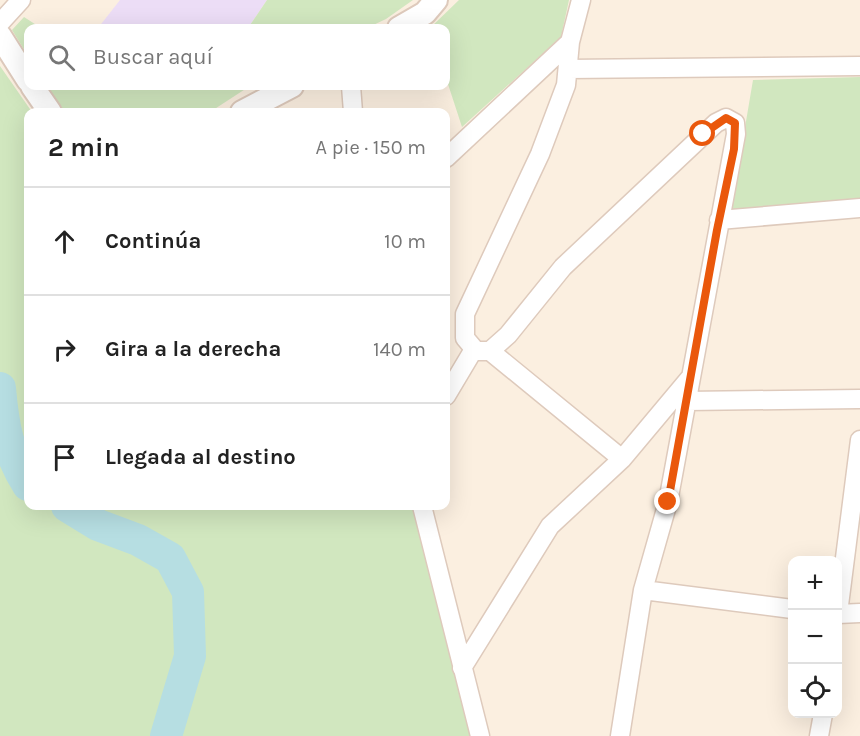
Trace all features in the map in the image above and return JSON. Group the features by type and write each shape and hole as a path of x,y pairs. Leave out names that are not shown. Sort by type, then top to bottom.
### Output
{"street":[{"path":"0,23 21,0"},
{"path":"406,24 425,13 436,0"},
{"path":"581,0 570,42 566,84 540,154 465,314 465,338 622,459"},
{"path":"0,36 24,74"},
{"path":"450,154 570,42"},
{"path":"568,69 860,66"},
{"path":"35,90 47,108"},
{"path":"250,108 284,90"},
{"path":"351,90 353,108"},
{"path":"450,391 482,350 508,335 563,267 703,134 726,118 735,123 736,134 668,502 643,590 620,736"},
{"path":"719,220 860,208"},
{"path":"462,669 550,526 622,459 690,379"},
{"path":"686,401 860,399"},
{"path":"837,610 860,440"},
{"path":"423,510 480,736"},
{"path":"643,590 788,608"},
{"path":"842,613 860,613"},
{"path":"819,736 822,718"}],"shaded area":[{"path":"120,0 267,0 251,24 101,24"}],"green space":[{"path":"267,0 413,0 375,24 251,24"},
{"path":"459,0 569,0 561,37 462,127 450,90 450,24 434,24"},
{"path":"24,17 35,24 24,24 24,50 12,30"},
{"path":"0,66 29,108 24,108 24,510 415,510 474,736 0,736"},
{"path":"860,77 860,202 731,210 753,80"},
{"path":"50,90 244,90 216,108 62,108"}],"waterway":[{"path":"0,388 11,450 24,478"},
{"path":"74,510 98,525 138,540 170,558 188,592 190,656 166,736"}],"route":[{"path":"668,502 717,230 734,149 735,123 726,118 703,134"}]}
